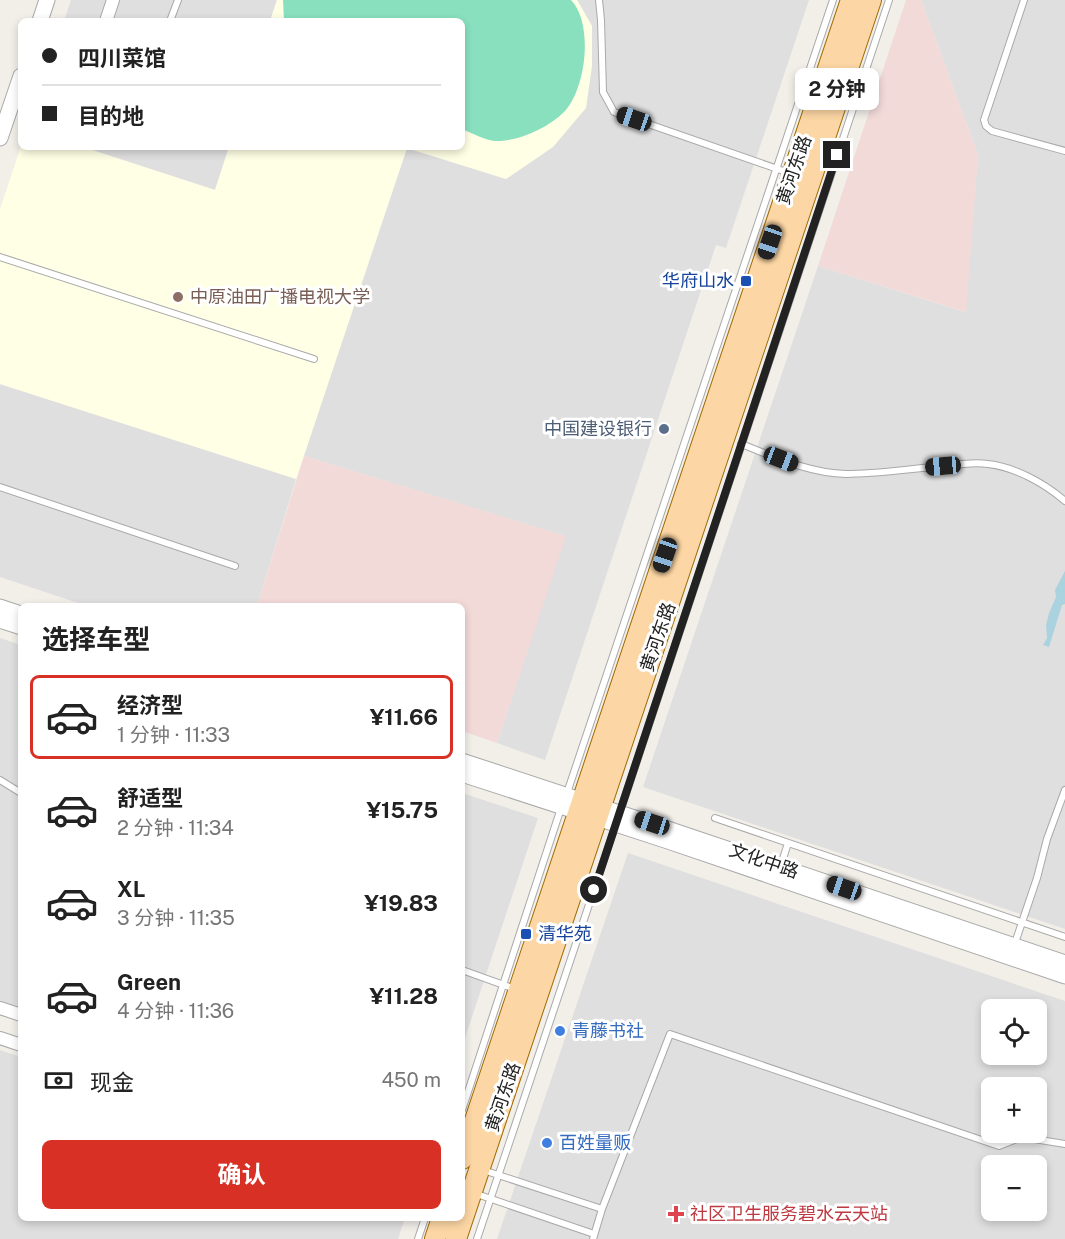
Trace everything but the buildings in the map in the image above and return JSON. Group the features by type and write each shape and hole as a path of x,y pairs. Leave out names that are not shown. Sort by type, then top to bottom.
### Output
{"main road":[{"name":"黄河东路","path":"465,1148 511,987 590,810 785,171 851,0"},
{"name":"黄河东路","path":"467,1191 471,1166 590,810 871,0"},
{"path":"435,1239 441,1221"},
{"name":"黄河东路","path":"456,1239 460,1221"}],"street":[{"path":"41,18 47,0"},
{"path":"107,18 113,0"},
{"path":"0,138 18,85"},
{"path":"0,607 18,613"},
{"path":"0,620 18,626"},
{"name":"文化中路","path":"465,762 590,810 1065,976"},
{"name":"文化中路","path":"465,775 780,867 1065,963"},
{"path":"0,1008 18,1014"},
{"path":"0,1038 18,1044"}],"lane":[{"path":"171,18 178,0"},
{"path":"599,0 603,92 614,112 785,171 833,0"},
{"path":"477,1239 498,1175 590,810 741,444 889,0"},
{"path":"1024,0 984,120 986,126 992,131 1065,152"},
{"path":"0,257 314,359"},
{"path":"741,444 801,467 846,474 986,463 1031,479 1065,501"},
{"path":"0,487 235,566"},
{"path":"0,780 18,792"},
{"path":"1014,946 1037,878 1047,839 1065,790"},
{"path":"715,818 1065,937"},
{"path":"780,867 788,843"},
{"path":"465,971 511,987 465,1102"},
{"path":"467,1191 594,1236 602,1209 670,1034 999,1146 1023,1137 1065,1144"},
{"path":"471,1166 602,1209"},
{"path":"418,1239 424,1221"}],"shaded area":[{"path":"71,0 277,0 271,18 65,18"},
{"name":"中原油田广播电视大学","path":"277,0 577,0 592,26 592,66 586,108 553,147 506,179 413,150 465,150 465,18 271,18"},
{"path":"577,0 809,0 726,248 716,245 545,760 497,743 565,536 304,456 406,150 413,150 506,179 592,26"},
{"path":"906,0 921,0 978,155 966,312 818,266"},
{"path":"921,0 1065,0 1065,929 643,787 818,266 965,312 978,155"},
{"name":"中原油田广播电视大学","path":"20,150 92,150 215,190 228,150 406,150 296,479 0,384 0,209"},
{"path":"92,150 228,150 215,190"},
{"path":"0,384 296,479 258,603 78,603 0,577"},
{"path":"304,456 566,536 497,743 465,732 465,603 258,603"},
{"path":"0,638 18,644 18,1009 0,1003"},
{"path":"465,794 538,818 465,1038"},
{"path":"628,853 1065,1001 1065,1239 497,1239"},
{"path":"0,1050 18,1056 18,1221 404,1221 398,1239 0,1239"}],"green space":[{"path":"283,0 571,0 583,24 585,40 582,73 572,102 550,123 514,139 488,140 465,130 465,18 284,18"}],"water":[{"path":"1065,571 1065,604 1062,605 1049,647 1043,645 1047,638 1046,625 1056,597 1055,590"}],"place":[{"name":"华府山水","path":"746,281"},
{"name":"中原油田广播电视大学","path":"178,297"},
{"name":"中国建设银行","path":"664,429"},
{"name":"清华苑","path":"526,934"},
{"name":"青藤书社","path":"560,1031"},
{"name":"百姓量贩","path":"547,1143"},
{"name":"社区卫生服务碧水云天站","path":"676,1214"}],"route":[{"path":"594,890 837,155"}]}
